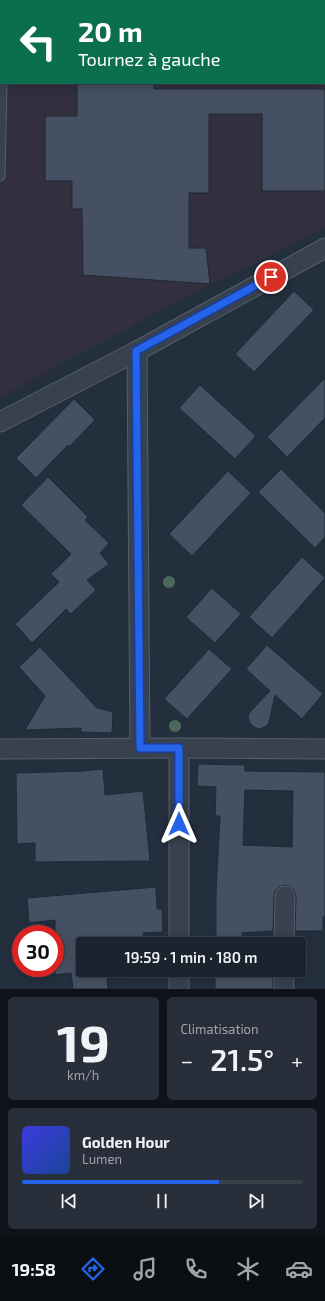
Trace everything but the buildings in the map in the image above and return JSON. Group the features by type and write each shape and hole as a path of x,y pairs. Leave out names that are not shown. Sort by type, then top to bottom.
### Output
{"street":[{"path":"0,422 136,351 325,248"},
{"path":"136,351 140,748"},
{"path":"179,748 179,937"},
{"path":"0,749 325,749"},
{"path":"284,937 285,896"},
{"path":"179,977 179,989"},
{"path":"284,977 284,989"}],"lane":[{"path":"0,176 2,84"}],"shaded area":[{"path":"0,84 325,84 325,227 252,265 210,284 0,397"}],"route":[{"path":"179,824 179,748 140,748 136,351 271,277"}]}
